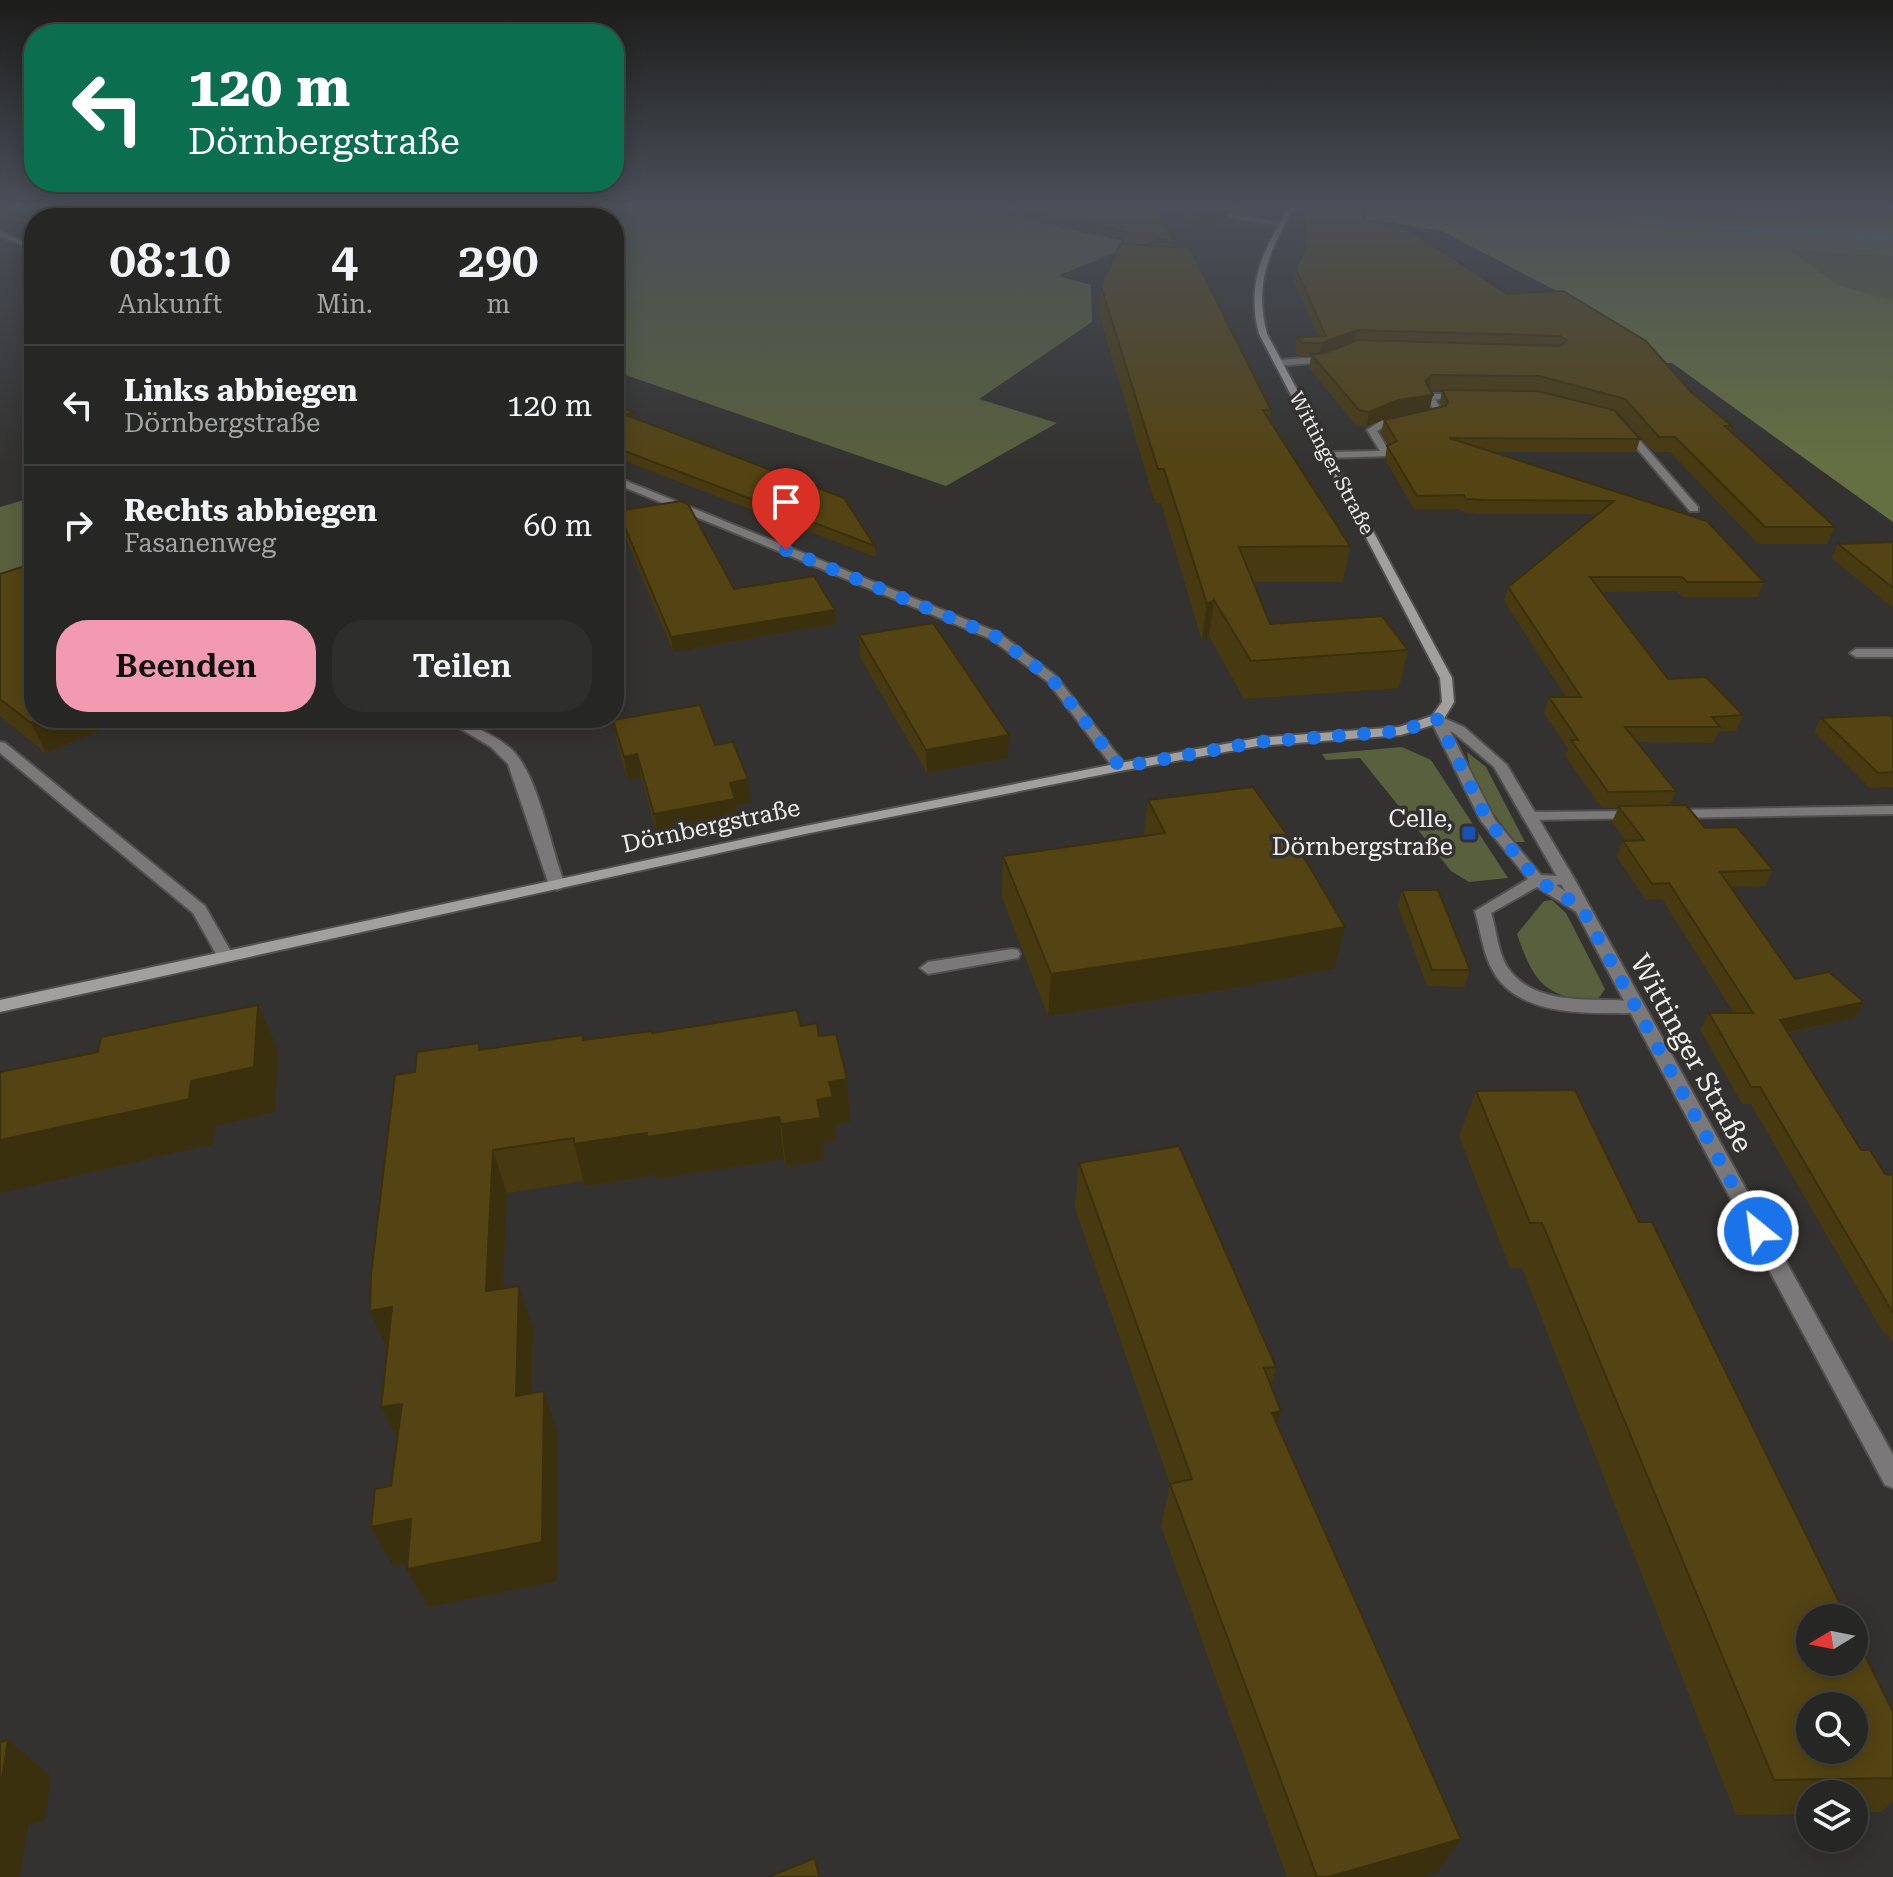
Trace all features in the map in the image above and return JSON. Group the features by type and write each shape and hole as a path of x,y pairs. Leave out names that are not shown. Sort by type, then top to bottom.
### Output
{"main road":[{"name":"Wittinger Straße","path":"1256,291 1254,307 1278,363 1446,678 1448,702 1437,719"},
{"name":"Dörnbergstraße","path":"0,1006 805,830 1120,767 1258,742 1401,731 1437,719"}],"street":[{"path":"1278,363 1321,362 1343,355"},
{"path":"1327,455 1386,454 1372,430 1385,422 1411,421 1439,414 1429,396 1474,397"},
{"path":"1615,418 1694,509"},
{"path":"624,483 995,636 1052,679 1120,767"},
{"path":"1856,653 1893,653"},
{"path":"1437,719 1488,821 1537,880 1581,907"},
{"name":"Wittinger Straße","path":"1437,719 1459,730 1495,758 1567,880 1893,1477"},
{"path":"466,728 510,755 521,774 544,854 557,885"},
{"path":"0,746 199,910 226,957"},
{"path":"1529,816 1893,810"},
{"path":"1567,880 1537,880 1483,911 1503,974 1533,998 1574,1006 1635,1007"},
{"path":"928,968 1012,954"}],"green space":[{"path":"624,291 1091,291 1092,322 979,399 1057,423 946,486 624,374"},
{"path":"1556,291 1857,291 1893,301 1893,522 1672,363 1589,362 1616,322"},
{"path":"1849,291 1893,291 1893,302"},
{"path":"24,500 24,584 0,592 0,507"},
{"path":"1402,747 1431,760 1508,878 1469,882 1451,871 1360,758 1326,760 1322,754"},
{"path":"1467,752 1486,767 1525,842 1516,842 1492,811 1473,776"},
{"path":"1552,900 1566,913 1605,989 1598,999 1565,996 1553,991 1535,975 1529,964 1517,934 1544,901"}],"building":[{"path":"1102,291 1211,291 1271,410 1263,410 1350,546 1239,547 1270,624 1382,616 1408,650 1251,661 1214,600 1207,604 1164,469 1158,469"},
{"path":"1306,291 1502,291 1507,294 1563,291 1646,341 1691,392 1732,426 1725,426 1835,527 1765,527 1675,437 1659,437 1625,399 1539,376 1432,375 1425,381 1433,395 1398,400 1369,412 1359,410 1311,354 1325,353 1358,340 1560,346 1567,340 1560,336 1357,330 1322,343 1302,343 1297,337 1326,336"},
{"path":"1442,390 1537,391 1614,410 1640,439 1449,438 1707,521 1764,582 1687,582 1682,577 1590,577 1668,679 1706,677 1743,715 1712,717 1720,727 1625,727 1676,791 1608,792 1571,740 1578,740 1549,697 1581,697 1508,587 1614,501 1417,496 1387,446 1397,441 1384,420 1445,406 1448,402"},
{"path":"624,408 634,412 626,415 844,498 875,546 624,451"},
{"path":"681,501 688,504 734,589 814,576 835,610 671,637 624,525 624,510"},
{"path":"1893,542 1893,588 1838,544"},
{"path":"24,566 24,718 0,699 0,574"},
{"path":"933,623 1009,735 926,750 859,635"},
{"path":"700,705 715,745 733,742 748,779 730,783 735,799 654,814 637,754 624,757 615,728 624,728 624,718"},
{"path":"1889,715 1893,718 1893,772 1878,773 1821,718"},
{"path":"1253,787 1308,864 1345,927 1051,974 1003,856 1165,833 1148,800"},
{"path":"1686,805 1705,828 1737,827 1773,870 1720,872 1795,979 1829,972 1864,1002 1780,1020 1861,1150 1870,1150 1885,1174 1893,1175 1893,1313 1760,1087 1751,1087 1709,1013 1753,1013 1669,883 1652,884 1623,841 1644,840 1618,806"},
{"path":"1402,890 1438,890 1470,970 1432,970"},
{"path":"258,1005 254,1067 191,1081 189,1099 0,1140 0,1072 98,1052 101,1037"},
{"path":"797,1010 801,1026 817,1023 819,1036 836,1034 847,1079 829,1082 833,1097 817,1100 821,1118 781,1124 779,1117 647,1137 647,1133 574,1144 574,1138 493,1150 486,1291 519,1286 516,1396 544,1391 542,1542 407,1569 411,1519 371,1527 375,1489 391,1486 402,1404 381,1407 392,1307 370,1311 371,1275 395,1075 415,1072 417,1052 479,1043 479,1050 583,1035 583,1040 652,1033"},
{"path":"1575,1090 1639,1222 1652,1222 1840,1604 1796,1604 1796,1676 1868,1676 1868,1661 1893,1712 1893,1778 1774,1780 1542,1223 1530,1223 1476,1091"},
{"path":"1179,1146 1276,1367 1264,1368 1281,1411 1272,1413 1461,1839 1328,1877 1317,1877 1170,1484 1192,1479 1079,1163"},
{"path":"8,1740 1,1785 0,1786 0,1742"},
{"path":"815,1858 819,1877 768,1877"}],"place":[{"name":"Celle, Dörnbergstraße","path":"1469,833"}],"route":[{"path":"786,550 995,636 1052,679 1120,767 1258,742 1401,731 1437,719 1488,821 1537,880 1581,907 1758,1231"}]}
